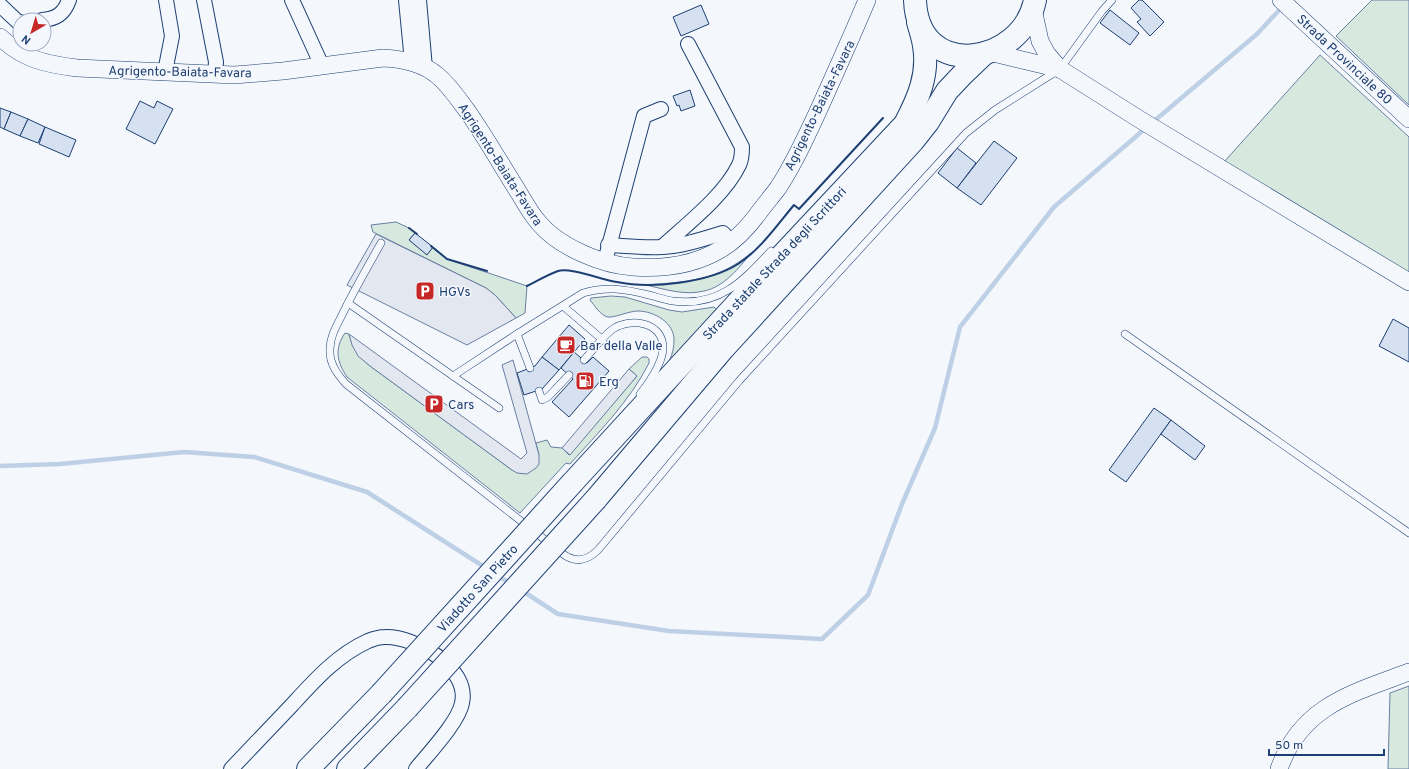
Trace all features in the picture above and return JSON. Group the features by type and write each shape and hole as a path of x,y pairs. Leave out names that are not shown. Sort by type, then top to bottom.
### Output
{"main road":[{"name":"Strada statale Strada degli Scrittori","path":"573,482 742,298 905,124 917,102 925,76 924,47 915,0"},
{"path":"918,22 931,42 944,51 964,56 987,52 997,48 1016,36 1023,28 1034,2"},
{"name":"Strada statale Strada degli Scrittori","path":"348,769 406,708 596,499 723,349 913,141 928,122 947,91 962,74 987,52"},
{"name":"Viadotto San Pietro","path":"308,769 380,694 573,482"}],"street":[{"path":"52,19 66,7 69,0"},
{"path":"165,72 172,36 166,0"},
{"path":"204,0 216,62 215,74"},
{"path":"292,0 322,66"},
{"path":"406,0 419,65"},
{"path":"419,0 419,65"},
{"name":"Agrigento-Baiata-Favara","path":"0,37 23,55 57,66 77,68 234,75 383,58 398,59 419,65 438,75 461,102 541,226 551,235 566,245 594,258 627,267 665,267 700,259 722,249 738,237 778,188 800,150 867,0"},
{"name":"Strada Provinciale 80","path":"1282,0 1409,119"},
{"path":"1034,2 1040,40 1047,54 1060,69 1139,119 1163,132 1409,282"},
{"path":"0,5 12,16"},
{"path":"662,247 704,210 727,183 740,164 742,156 742,147 688,44"},
{"path":"987,52 1060,69"},
{"path":"605,261 608,245 644,116 661,109"},
{"path":"608,245 662,247 686,243 723,233 731,242"},
{"path":"231,769 326,669 349,652 368,641 384,637 399,638 414,642 432,652 455,672 462,687 463,702 458,716 416,769"},
{"path":"1279,769 1286,752 1295,738 1318,713 1342,698 1409,672"}],"lane":[{"path":"381,243 348,303 332,336 330,349 331,362 337,374 346,384 563,554 569,558 577,560 585,559 592,556 598,550 739,381 966,133 995,110 1060,69 1102,11 1112,0"},
{"path":"885,134 905,124"},
{"path":"453,376 583,293 610,288 630,290 672,301 691,302 709,299 725,292 739,283 778,244"},
{"path":"348,303 499,408"},
{"path":"563,306 603,340"},
{"path":"584,360 612,329 623,324 633,322 640,323 652,328 658,333 663,348 658,365 644,390 634,402"},
{"path":"517,334 530,368"},
{"path":"1125,334 1409,533"},
{"path":"539,391 542,400 548,397 569,375"},
{"path":"573,482 625,414"}],"shaded area":[{"path":"1372,0 1409,0 1409,105 1336,36"},
{"path":"1320,55 1409,137 1409,273 1224,162"},
{"path":"396,222 409,228 415,233 409,240 427,254 433,247 447,259 527,286 525,313 516,318 495,295 486,288 373,232 371,225"},
{"name":"HGVs","path":"376,234 486,288 495,295 516,318 467,345 347,285"},
{"path":"751,253 730,276 711,289 689,293 646,285 675,283 702,278 727,269"},
{"path":"611,296 625,297 669,310 682,312 714,307 719,312 666,368 673,352 674,345 671,329 662,319 651,313 634,311 614,316 605,316 590,300 591,298"},
{"path":"345,333 349,334 356,352 370,366 512,470 539,455 536,443 547,440 551,447 562,448 569,455 637,376 629,369 642,357 647,357 649,359 649,363 633,390 602,428 570,464 566,463 520,513 347,377 341,366 338,355 339,345"},
{"name":"Cars","path":"349,334 521,459 527,453 502,365 513,360 539,455 539,464 527,474 517,473 512,470 358,356 352,345"},
{"path":"629,369 637,376 570,455 562,448"},
{"path":"1409,686 1409,769 1388,769 1390,693"}],"building":[{"path":"1139,0 1142,0 1164,22 1150,36 1137,22 1141,19 1131,8"},
{"path":"701,5 709,24 681,36 673,17"},
{"path":"1110,10 1139,33 1130,45 1100,23"},
{"path":"690,90 695,106 681,111 673,96"},
{"path":"140,101 154,108 157,101 173,109 155,144 126,129"},
{"path":"0,108 11,112 4,129 0,127"},
{"path":"11,112 28,119 20,136 4,129"},
{"path":"28,119 45,127 38,143 20,136"},
{"path":"45,127 76,140 69,157 39,144"},
{"path":"994,141 1017,158 981,205 957,188"},
{"path":"957,148 976,163 957,188 938,173"},
{"path":"415,233 433,247 427,255 409,240"},
{"path":"1393,319 1409,328 1409,362 1379,346"},
{"name":"Bar della Valle","path":"569,325 585,339 559,370 542,357"},
{"path":"574,352 587,363 593,357 609,371 569,417 552,402 573,379 561,368"},
{"path":"542,357 559,370 542,389 524,395 517,373 535,366"},
{"path":"1154,408 1171,420 1126,482 1109,470"},
{"path":"1171,420 1205,446 1195,460 1161,434"}],"waterway":[{"path":"1153,122 1257,34 1283,6"},
{"path":"521,590 558,614 669,631 822,639 868,595 902,504 935,428 960,327 1054,207 1147,127"},
{"path":"0,466 60,464 184,452 254,457 367,492 486,568"},
{"path":"497,575 511,584"}],"wall":[{"path":"527,286 546,276 563,270 578,272 611,281 646,285 679,283 726,271 738,264 754,251 794,205 799,209 883,118"},
{"path":"409,228 417,234"},
{"path":"431,246 447,259 487,271"}],"place":[{"name":"HGVs","path":"425,291"},
{"name":"Bar della Valle","path":"566,345"},
{"name":"Erg","path":"585,381"},
{"name":"Cars","path":"434,404"}]}
